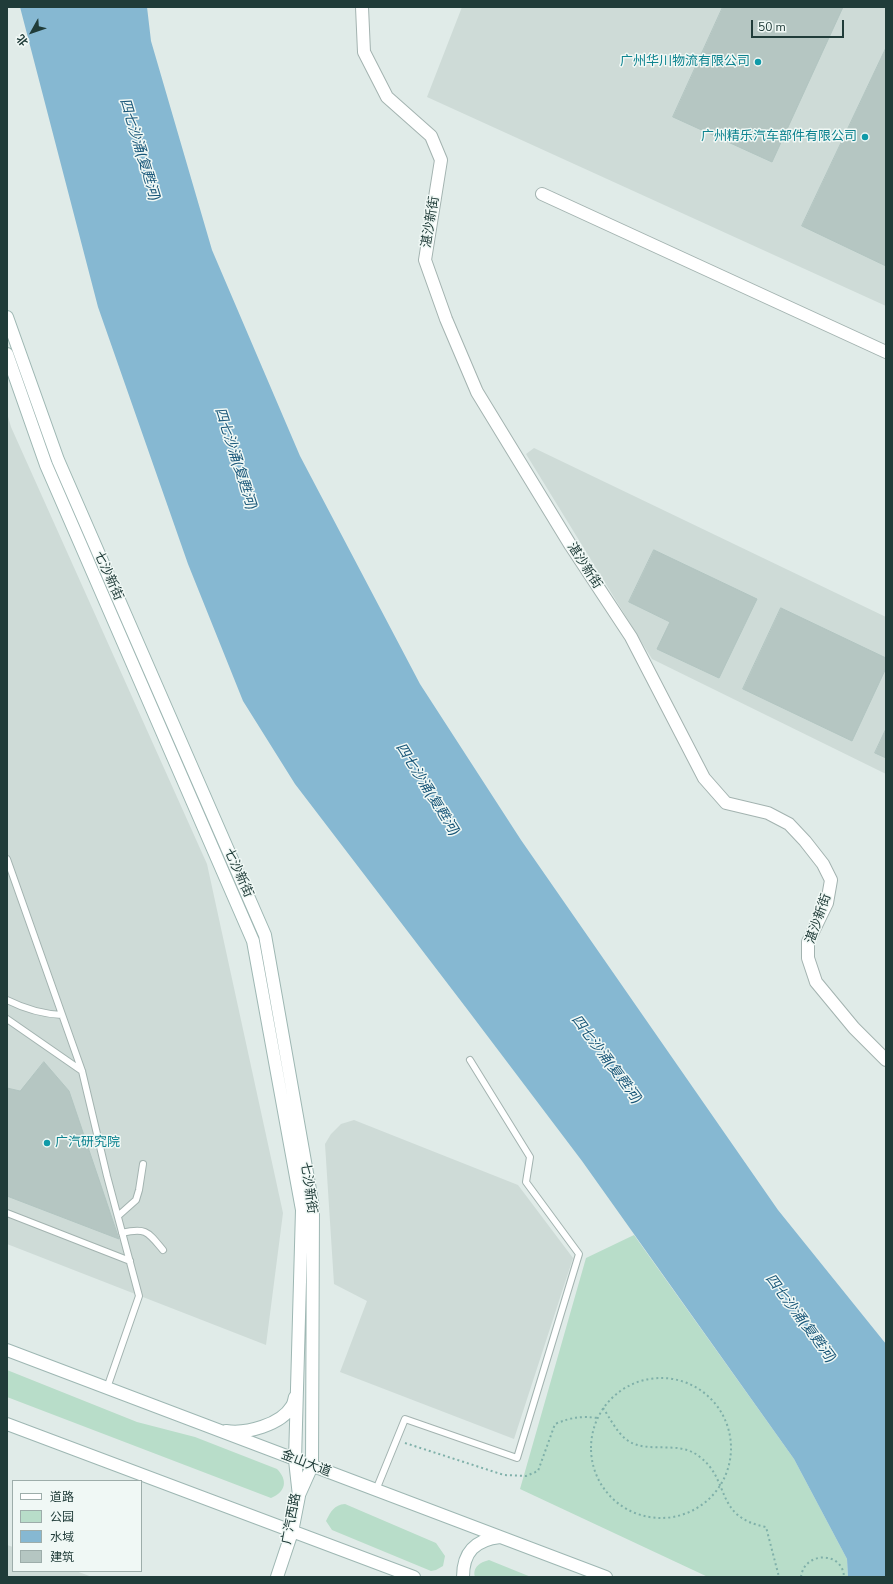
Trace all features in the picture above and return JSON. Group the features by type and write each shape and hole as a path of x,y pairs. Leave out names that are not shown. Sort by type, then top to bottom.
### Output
{"street":[{"name":"湛沙新街","path":"362,7 364,52 380,84 387,96 431,136 441,160 425,260 446,319 477,392 571,546 631,637 704,778 726,803 768,813 789,824 823,864 831,880 827,903 808,942 808,958 816,982 854,1028 884,1056"},
{"path":"542,194 886,352"},
{"name":"七沙新街","path":"7,317 58,460 265,935 313,1207 312,1466"},
{"name":"七沙新街","path":"7,354 46,464 253,941 302,1210 295,1460"},
{"name":"金山大道","path":"7,1350 606,1577"},
{"path":"217,1430 233,1432 266,1426 282,1417 292,1406 297,1392"},
{"path":"7,1424 414,1577"},
{"name":"广汽西路","path":"277,1577 292,1532 299,1496 295,1460"},
{"path":"299,1496 312,1466"},
{"path":"463,1577 463,1565 468,1553 476,1544 488,1539 501,1537"}],"lane":[{"path":"7,859 82,1071 139,1296 107,1388"},
{"path":"7,1000 18,1006 46,1014 62,1015"},
{"path":"7,1019 82,1071"},
{"path":"376,1490 405,1419 517,1458 579,1254 526,1182 530,1157 470,1060"},
{"path":"118,1216 136,1200 140,1190 142,1164"},
{"path":"7,1213 130,1261"},
{"path":"122,1233 137,1229 148,1233 163,1250"}],"path":[{"path":"659,1377 681,1380 701,1390 717,1405 728,1424 732,1446 730,1468 720,1488 703,1506 681,1517 656,1519 632,1513 612,1499 598,1479 592,1461 593,1431 603,1408 618,1392 637,1381 659,1377"},
{"path":"603,1408 626,1440 636,1445 678,1447 689,1450 709,1465 732,1511 753,1525 766,1528 779,1577"},
{"path":"801,1577 804,1567 809,1562 815,1558 822,1557 830,1558 836,1561 841,1567 844,1577"}],"shaded area":[{"path":"462,7 886,7 886,306 427,97"},
{"path":"7,413 11,427 207,864 283,1213 266,1345 7,1244"},
{"path":"534,448 886,617 886,774 652,659 526,454"},
{"path":"354,1120 518,1185 573,1258 514,1439 340,1372 367,1301 334,1284 325,1144 331,1134 341,1124"},
{"path":"7,1545 12,1547 12,1572 79,1572 92,1577 7,1577"}],"green space":[{"path":"634,1235 794,1459 847,1559 848,1577 708,1577 520,1489 586,1258"},
{"path":"7,1370 137,1422 195,1437 277,1469 283,1477 284,1485 280,1492 271,1498 7,1397"},
{"path":"345,1504 436,1543 445,1556 443,1566 431,1571 332,1530 326,1521 333,1509"},
{"path":"489,1560 531,1577 475,1577 474,1573 476,1568 483,1562"}],"water":[{"name":"四七沙涌(复甦河)","path":"20,7 147,7 151,41 212,250 300,456 420,684 521,840 778,1210 886,1344 886,1577 848,1577 847,1559 794,1459 582,1161 295,784 243,701 188,564 98,307"}],"building":[{"name":"广州华川物流有限公司","path":"723,7 843,7 772,162 673,117"},
{"name":"广州精乐汽车部件有限公司","path":"886,48 886,266 802,226"},
{"path":"654,550 757,599 719,678 657,649 670,622 629,602"},
{"path":"781,608 886,658 886,668 852,741 743,689"},
{"path":"886,729 886,758 875,753"},
{"name":"广汽研究院","path":"44,1062 69,1091 119,1239 7,1196 7,1088 20,1091"}],"place":[{"name":"广州华川物流有限公司","path":"758,62"},
{"name":"广州精乐汽车部件有限公司","path":"865,137"},
{"name":"广汽研究院","path":"47,1143"}]}
